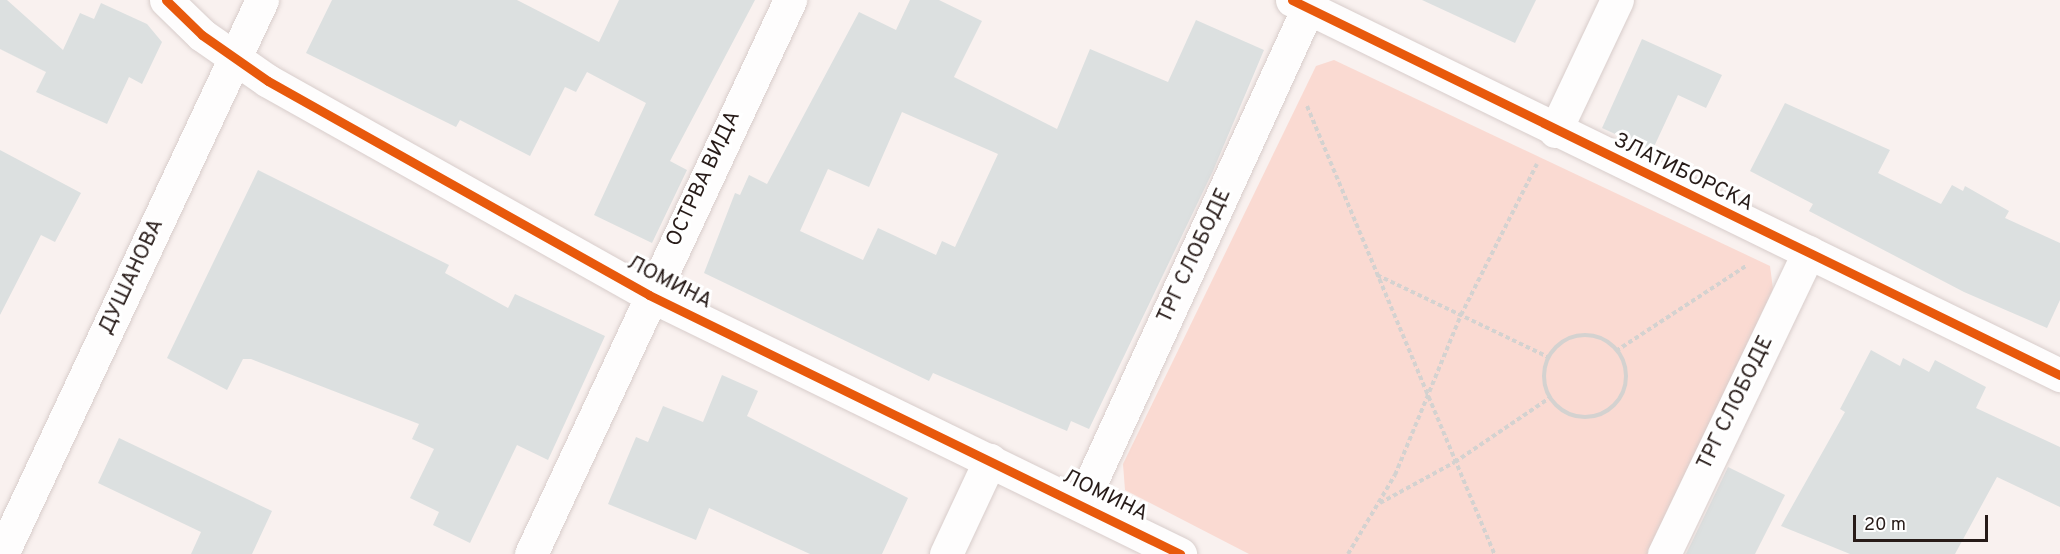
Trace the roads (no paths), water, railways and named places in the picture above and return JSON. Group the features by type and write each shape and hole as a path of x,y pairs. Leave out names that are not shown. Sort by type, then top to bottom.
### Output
{"street":[{"name":"ЛОМИНА","path":"166,0 202,35 276,86 649,295 1180,554"},
{"name":"ДУШАНОВА","path":"2,554 262,0"},
{"name":"ОСТРВА ВИДА","path":"531,554 649,295 789,0"},
{"path":"1555,131 1617,0"},
{"name":"ЗЛАТИБОРСКА","path":"1300,4 1555,131 2060,375"},
{"name":"ТРГ СЛОБОДЕ","path":"1081,504 1286,56 1300,4"},
{"name":"ТРГ СЛОБОДЕ","path":"1664,554 1796,247"},
{"path":"946,554 990,460"}]}
